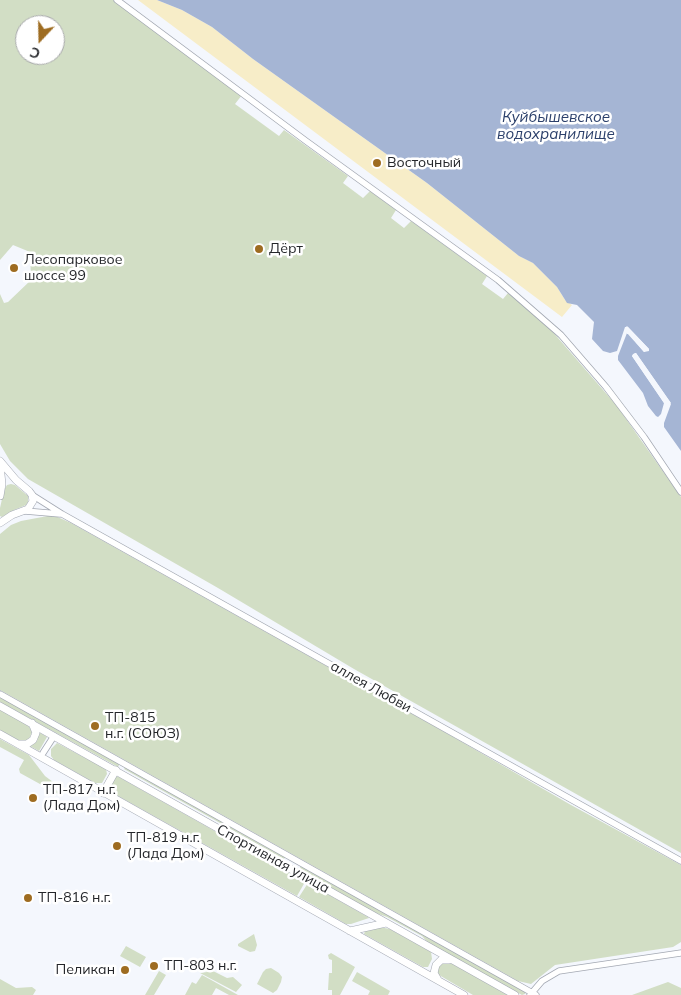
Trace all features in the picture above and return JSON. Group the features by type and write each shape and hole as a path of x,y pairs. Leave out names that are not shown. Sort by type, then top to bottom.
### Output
{"main road":[{"path":"0,461 32,495 32,504 25,511 1,521"},
{"path":"0,465 2,484 0,496"},
{"path":"2,484 8,479 16,480"},
{"name":"Спортивная улица","path":"0,706 515,995"},
{"path":"15,743 24,745 31,742 36,733 32,723"},
{"name":"Спортивная улица","path":"0,734 464,995"},
{"path":"103,793 116,770"},
{"path":"350,931 386,922"},
{"path":"439,981 434,973 436,965 442,960 452,960"}],"street":[{"path":"117,0 306,141 498,280 561,335 644,437 681,492"},
{"name":"аллея Любви","path":"32,495 62,514 681,860"},
{"name":"аллея Любви","path":"25,511 62,514"},
{"path":"0,694 533,994 542,981 559,971 681,953"},
{"path":"43,753 54,736"}],"green space":[{"path":"0,0 113,0 242,95 235,104 279,136 284,130 348,176 343,183 363,198 370,191 396,210 391,218 404,228 411,221 487,276 482,284 503,299 508,293 552,331 617,406 681,497 681,853 354,669 218,588 28,479 10,461 0,444 0,294 4,303 8,302 31,280 30,252 13,245 0,260"},
{"path":"11,484 28,496 28,502 26,505 2,517 0,516 0,508 4,490 7,485"},
{"path":"53,515 71,523 681,865 681,942 673,947 555,965 531,984 518,981 0,690 0,534 11,525 21,521"},
{"path":"0,696 120,763 118,767 0,702"},
{"path":"0,710 28,725 32,732 29,739 20,741 0,730"},
{"path":"39,732 47,737 39,751 30,746 37,741"},
{"path":"0,739 29,755 45,776 53,782 51,787 59,792 58,794 20,773 19,769 24,760 0,747"},
{"path":"57,743 106,769 107,774 102,783 95,783 54,760 51,756 51,749"},
{"path":"126,766 286,856 284,859 124,769"},
{"path":"116,776 305,882 297,896 111,792 109,787"},
{"path":"302,864 526,992 525,994 522,995 429,944 422,936 387,917 373,912 318,881 300,868"},
{"path":"308,883 369,918 346,924 299,897"},
{"path":"379,927 390,929 431,952 432,959 428,967 423,967 364,934 365,931"},
{"path":"254,934 257,945 255,951 250,952 238,946 238,944"},
{"path":"126,946 146,957 140,967 120,956"},
{"path":"331,953 355,967 340,995 332,995 332,990 328,990 329,973 332,973 332,960 329,959 328,955"},
{"path":"449,962 508,995 473,995 439,975 437,971 439,964"},
{"path":"202,965 211,965 209,969 227,978 233,977 242,985 236,992 200,973 207,972 201,968"},
{"path":"271,968 282,977 277,990 273,993 257,984 263,972"},
{"path":"159,971 166,975 154,995 145,995"},
{"path":"357,972 390,991 388,995 368,995 370,991 352,981"},
{"path":"202,975 238,995 229,995 216,988 212,995 185,995 192,982 196,984"},
{"path":"0,979 16,988 32,987 36,990 33,995 0,995"},
{"path":"668,982 681,988 681,995 632,995"}],"sand":[{"name":"Восточный","path":"138,0 157,0 182,10 212,27 253,59 427,183 519,256 533,263 557,287 565,300 572,305 562,317"}],"water":[{"name":"Куйбышевское водохранилище","path":"157,0 681,0 681,451 664,427 670,402 636,353 633,354 632,356 664,403 661,414 658,417 656,416 648,406 643,393 618,360 627,333 644,352 649,349 628,327 625,327 617,351 610,353 603,351 592,339 594,322 577,305 567,303 557,287 533,263 519,256 427,183 253,59 212,27 182,10"}],"pier":[{"path":"627,326 649,351 644,352 627,334 625,328"},
{"path":"635,353 671,403 668,403 665,399 667,403 664,403 632,356"}],"place":[{"name":"Восточный","path":"377,163"},
{"name":"Дёрт","path":"259,249"},
{"name":"Лесопарковое шоссе 99","path":"14,268"},
{"name":"ТП-815 н.г. (СОЮЗ)","path":"95,726"},
{"name":"ТП-817 н.г. (Лада Дом)","path":"33,798"},
{"name":"ТП-819 н.г. (Лада Дом)","path":"117,846"},
{"name":"ТП-816 н.г.","path":"28,898"},
{"name":"ТП-803 н.г.","path":"154,966"},
{"name":"Пеликан","path":"125,970"}]}
